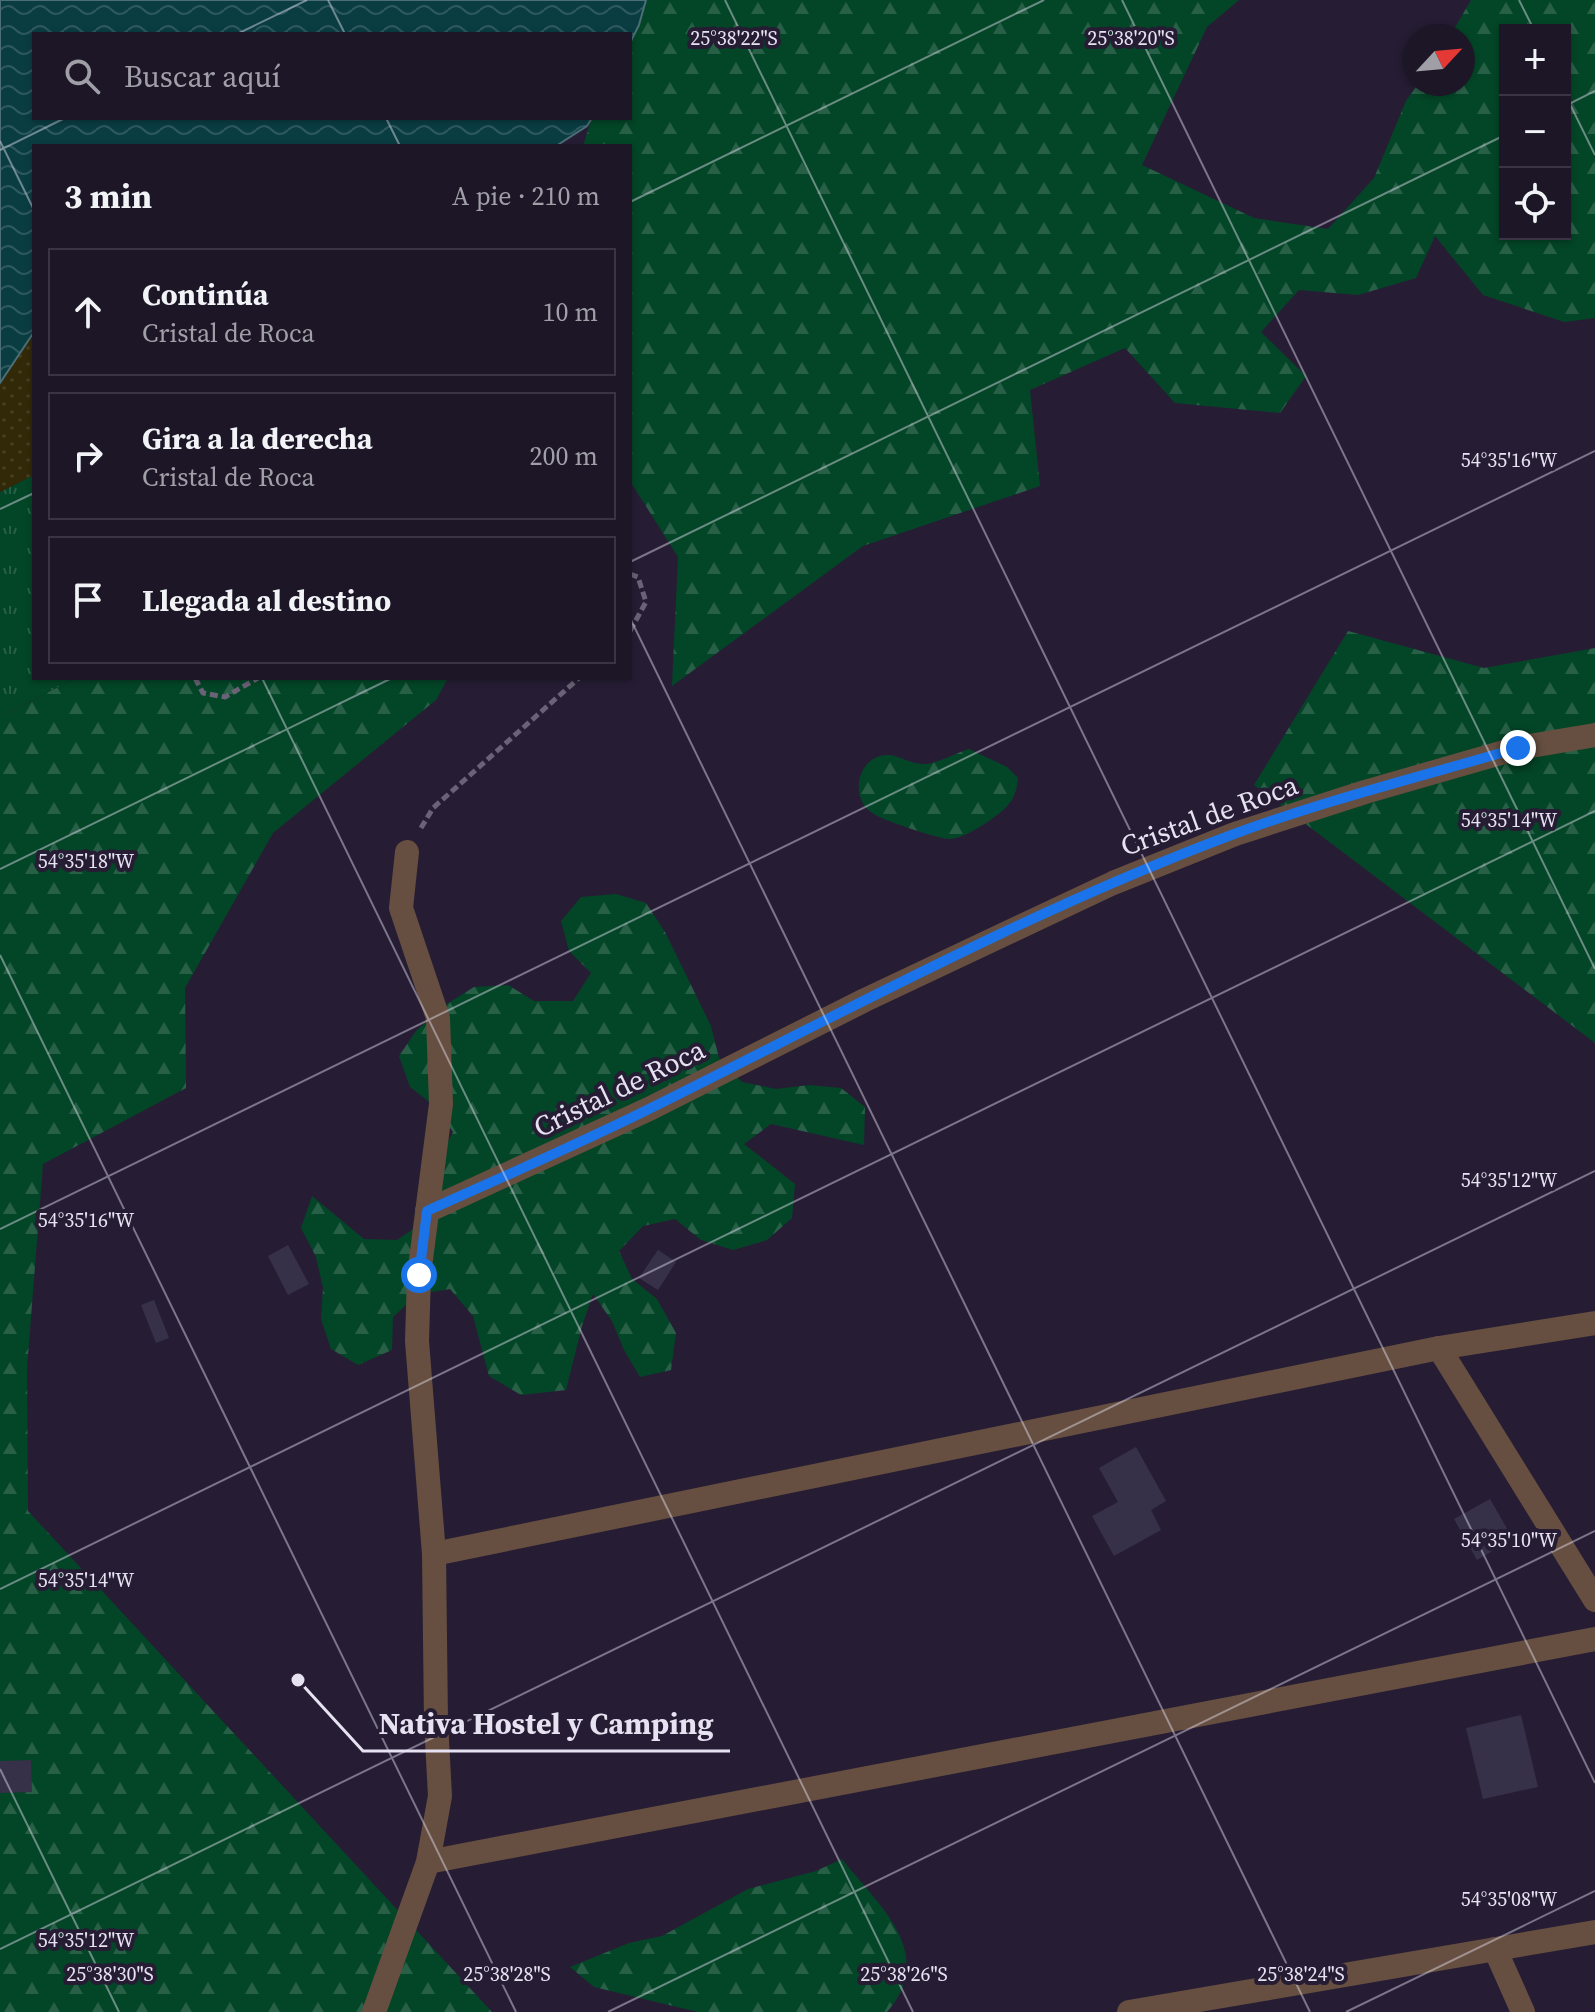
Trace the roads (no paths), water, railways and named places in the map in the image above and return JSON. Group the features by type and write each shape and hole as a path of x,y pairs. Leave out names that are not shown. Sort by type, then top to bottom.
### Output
{"street":[{"name":"Cristal de Roca","path":"427,1211 649,1109 865,1000 1113,883 1235,834 1365,792 1518,748 1595,735"},
{"path":"374,2012 428,1862 440,1796 434,1554 417,1341 419,1275 441,1104 438,1018 401,908 407,852"},
{"path":"434,1554 1439,1348 1595,1323"},
{"path":"1439,1348 1595,1600"},
{"path":"428,1862 1595,1639"},
{"path":"1129,2012 1595,1932"},
{"path":"1495,1949 1523,2012"}],"water":[{"path":"0,0 646,0 632,39 632,32 32,32 32,120 591,120 587,126 559,144 32,144 32,335 0,383"}],"place":[{"name":"Nativa Hostel y Camping","path":"298,1680"}]}
